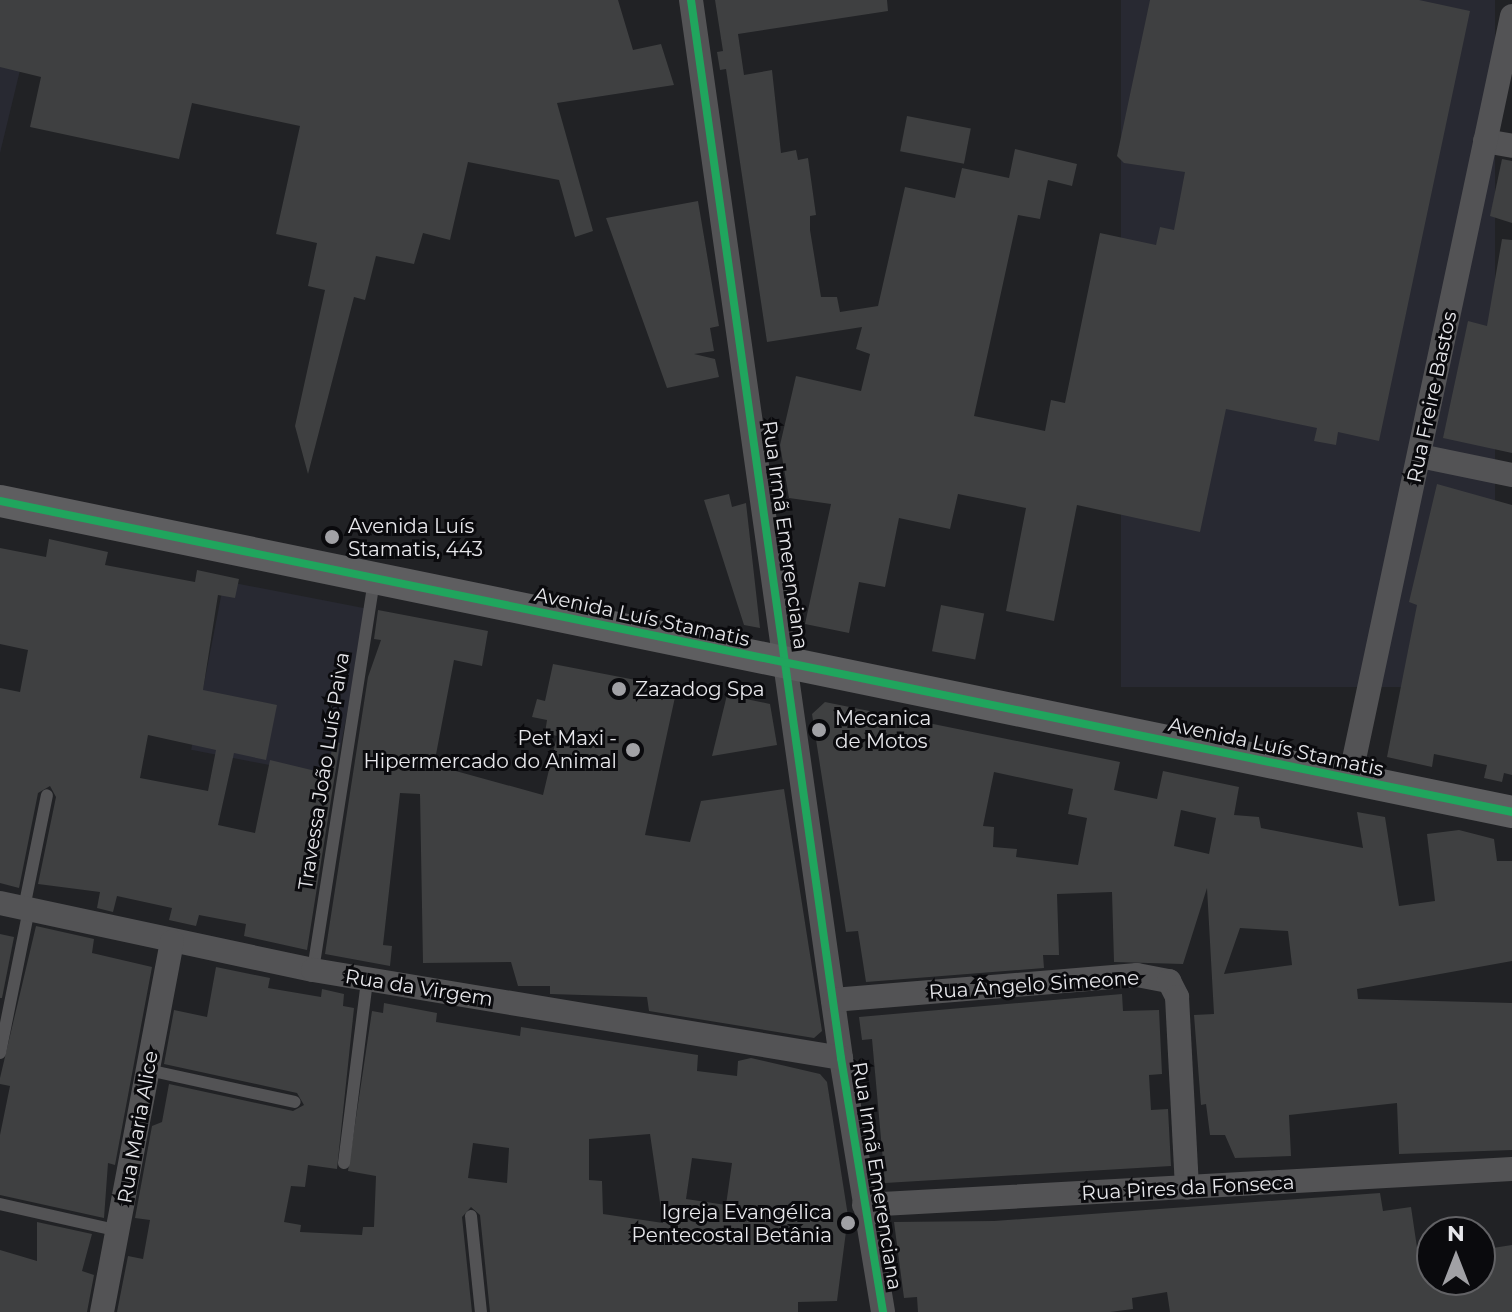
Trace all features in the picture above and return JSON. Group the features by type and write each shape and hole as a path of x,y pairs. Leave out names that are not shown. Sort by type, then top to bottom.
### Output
{"main road":[{"name":"Avenida Luís Stamatis","path":"0,501 1512,812"}],"street":[{"name":"Rua Irmã Emerenciana","path":"691,0 841,1058 883,1312"},
{"name":"Rua Freire Bastos","path":"1350,778 1512,16"},
{"path":"1485,141 1512,146"},
{"path":"1420,456 1512,475"},
{"name":"Rua da Virgem","path":"0,903 172,942 367,980 841,1058"},
{"name":"Rua Maria Alice","path":"102,1312 120,1231 172,942"},
{"name":"Rua Ângelo Simeone","path":"833,1000 1137,975 1169,981 1177,997 1187,1188"},
{"name":"Rua Pires da Fonseca","path":"864,1205 1512,1169"}],"lane":[{"name":"Travessa João Luís Paiva","path":"313,970 375,578"},
{"path":"0,1053 47,795"},
{"path":"344,1163 367,980"},
{"path":"148,1070 295,1102"},
{"path":"0,1204 120,1231"},
{"path":"471,1216 481,1312"}],"shaded area":[{"path":"0,0 37,0 0,153"},
{"path":"1121,0 1495,0 1495,687 1121,687"},
{"path":"224,581 367,609 334,778 191,750"}],"building":[{"path":"0,0 618,0 633,50 661,44 674,85 557,103 593,231 575,237 559,180 468,162 450,240 423,233 414,264 376,256 365,300 354,297 308,474 295,426 325,290 308,286 317,243 276,234 300,126 192,103 179,159 30,127 41,77 0,67"},
{"path":"715,0 887,0 888,11 738,34 744,75 772,70 781,153 796,150 798,160 808,158 816,215 810,216 810,230 821,297 837,297 840,312 878,306 905,187 955,198 962,168 1009,178 1015,149 1077,164 1072,186 1048,180 1040,219 1018,215 974,416 1045,431 1051,400 1065,403 1100,233 1156,245 1160,227 1174,230 1185,172 1124,163 1117,156 1150,0 1419,0 1470,11 1379,441 1338,432 1336,445 1314,441 1317,428 1226,409 1200,532 1077,505 1054,621 1006,611 1026,508 958,494 950,529 899,518 885,587 859,582 849,633 805,624 831,504 789,498 780,445 796,376 861,391 870,354 856,349 862,327 767,342 726,69 720,70 717,52 723,51"},
{"path":"907,116 971,128 964,164 900,151"},
{"path":"1502,159 1512,161 1512,223 1490,216"},
{"path":"698,201 719,326 710,328 714,351 694,354 715,359 719,377 667,388 606,218"},
{"path":"1502,239 1512,240 1512,453 1443,438 1468,321 1487,326"},
{"path":"1437,484 1512,505 1512,775 1504,773 1502,782 1484,778 1487,765 1434,754 1432,767 1387,757 1417,605 1409,602"},
{"path":"729,494 732,507 746,503 760,628 744,625 704,500"},
{"path":"49,539 108,552 105,565 195,582 197,570 239,579 235,598 218,595 203,690 277,705 266,760 234,753 218,825 255,833 270,760 328,774 333,741 340,743 307,950 244,936 246,924 199,915 196,926 169,920 172,908 117,896 113,912 97,908 100,892 38,884 56,797 50,786 38,793 19,888 0,883 0,688 20,692 28,650 0,644 0,548 46,557","holes":["148,735 216,750 208,791 140,778"]},
{"path":"941,605 984,613 975,660 932,651"},
{"path":"378,610 488,631 482,666 454,660 434,765 543,795 557,736 545,733 547,720 532,717 537,699 545,701 553,664 677,688 645,835 690,842 701,801 784,789 822,1031 814,1038 649,1011 647,997 550,994 550,986 518,986 511,962 423,963 420,794 400,793 383,945 392,946 390,966 325,954 368,677 381,640 374,639"},
{"path":"727,695 770,704 777,745 712,756"},
{"path":"825,702 1120,762 1114,790 1157,799 1163,771 1239,787 1234,815 1259,817 1261,828 1363,848 1357,812 1385,817 1399,906 1435,901 1427,834 1459,830 1494,839 1497,861 1512,861 1512,961 1357,989 1358,999 1512,1003 1512,1150 1399,1154 1397,1103 1289,1115 1291,1156 1235,1158 1225,1135 1210,1135 1206,1104 1201,1105 1194,1015 1214,1014 1207,888 1183,964 1114,962 1112,892 1057,894 1059,955 1043,955 1044,968 866,982 858,931 846,932 812,714","holes":["994,772 1073,789 1068,814 1087,818 1078,865 1016,857 1017,849 993,847 994,827 983,826","1181,810 1216,818 1209,854 1174,846","1240,928 1288,931 1292,965 1224,974"]},
{"path":"36,926 94,939 92,953 152,967 115,1165 108,1163 104,1218 0,1195 0,1135 10,1086 0,1084 0,1078"},
{"path":"0,934 14,937 2,998 0,998"},
{"path":"216,967 270,978 268,988 321,997 322,989 344,994 343,1006 354,1008 337,1169 308,1165 305,1187 291,1186 284,1222 301,1225 300,1232 362,1235 363,1227 374,1227 376,1176 348,1171 372,1011 383,1013 384,1003 437,1013 436,1022 520,1036 521,1027 698,1055 697,1071 737,1076 738,1061 751,1058 820,1074 827,1082 848,1216 837,1301 798,1302 798,1312 490,1312 480,1215 471,1207 462,1217 472,1312 117,1312 128,1256 143,1259 150,1220 135,1218 152,1126 162,1122 169,1084 293,1111 304,1105 297,1093 164,1064 174,1010 207,1017","holes":["650,1134 663,1223 603,1214 602,1181 589,1180 589,1139","473,1143 509,1148 507,1183 468,1178","692,1158 732,1163 726,1205 686,1199"]},
{"path":"1122,994 1123,1011 1159,1010 1162,1074 1149,1075 1151,1110 1168,1109 1171,1166 885,1183 872,1039 862,1040 859,1017"},
{"path":"1380,1193 1383,1211 1411,1207 1416,1241 1416,1296 1496,1296 1496,1248 1512,1245 1512,1312 1170,1312 1167,1292 1132,1298 1133,1309 1110,1312 918,1312 917,1297 904,1298 894,1222 994,1221"},
{"path":"37,1222 92,1234 82,1271 94,1275 87,1312 0,1312 0,1250 37,1261"}],"cycle path":[{"path":"691,0 841,1058 883,1312"},
{"path":"0,501 1512,812"}],"place":[{"name":"Avenida Luís Stamatis, 443","path":"332,537"},
{"name":"Zazadog Spa","path":"619,689"},
{"name":"Mecanica de Motos","path":"819,730"},
{"name":"Pet Maxi - Hipermercado do Animal","path":"633,750"},
{"name":"Igreja Evangélica Pentecostal Betânia","path":"848,1223"}]}
